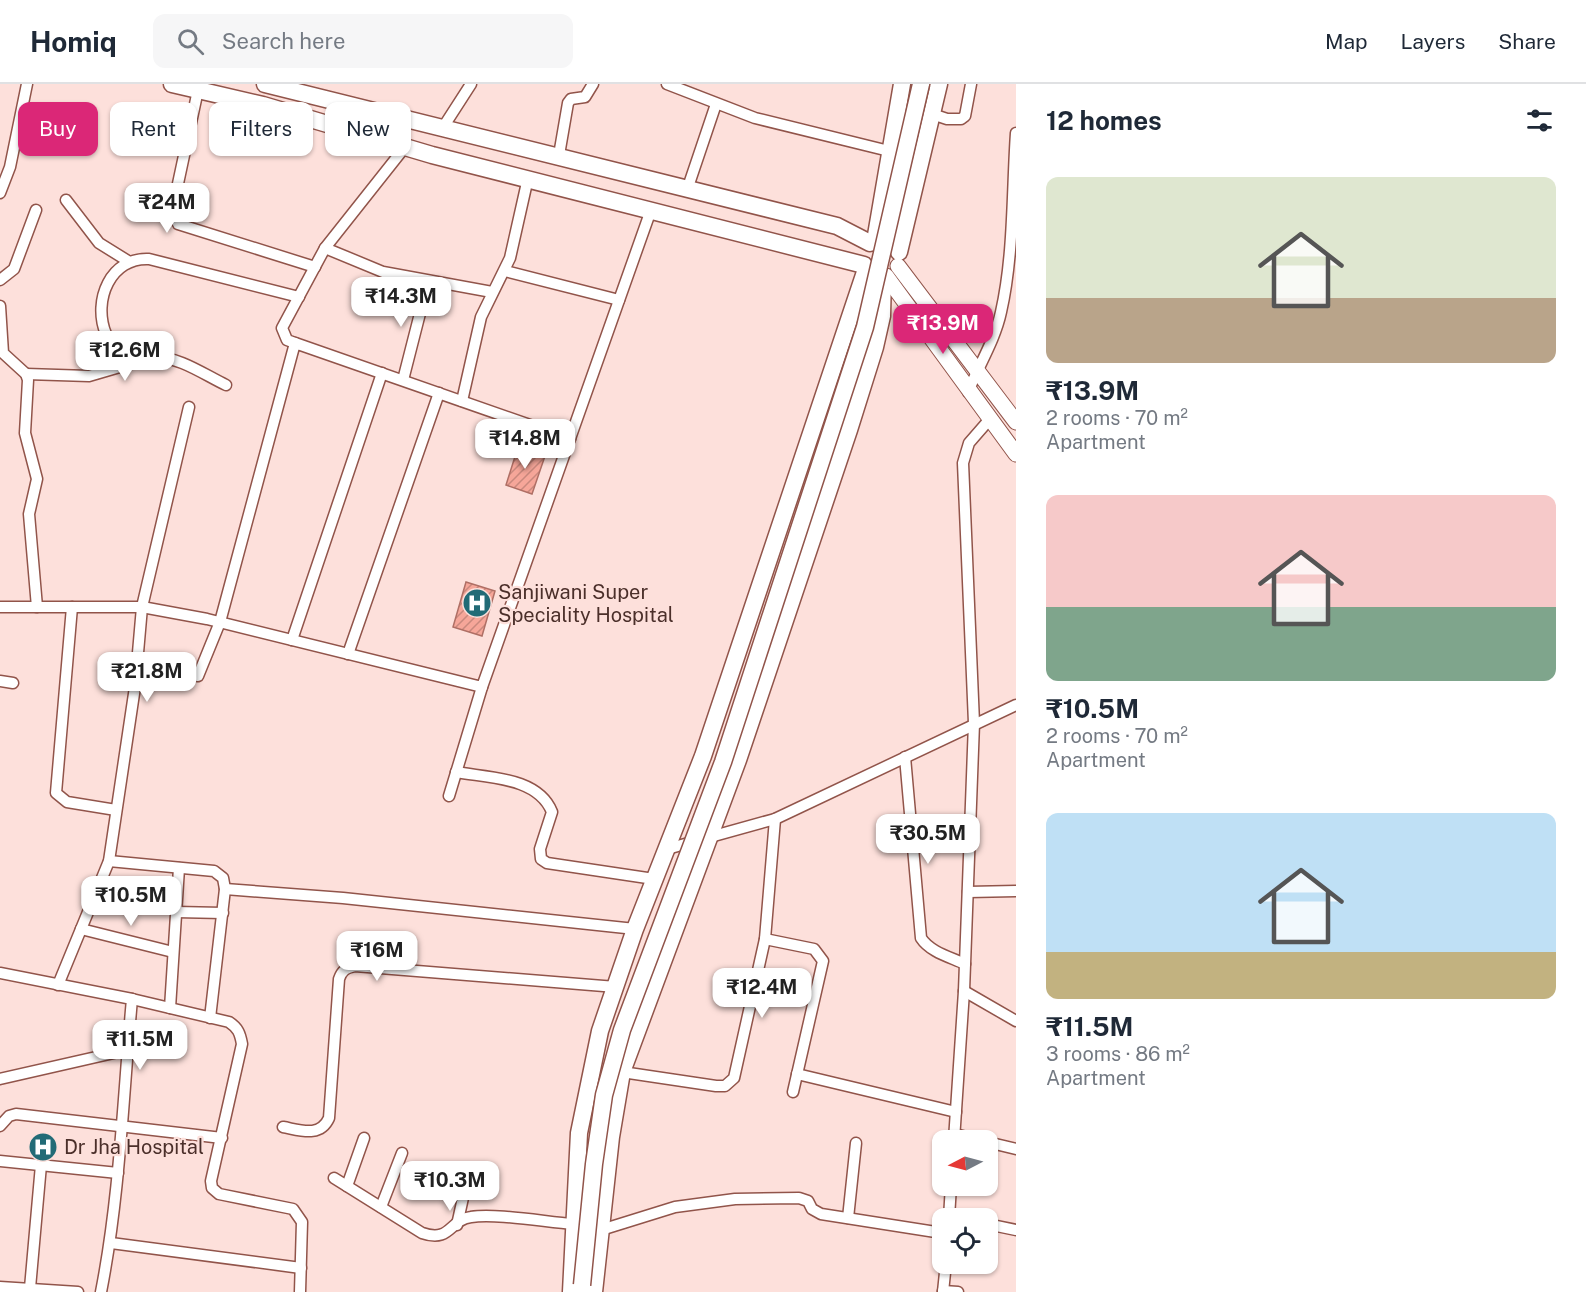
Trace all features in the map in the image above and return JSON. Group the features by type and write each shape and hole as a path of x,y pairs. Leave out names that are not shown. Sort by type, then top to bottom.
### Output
{"main road":[{"path":"172,84 246,102"},
{"path":"265,84 289,88 442,129 559,155 687,190 837,226 873,242 889,241 892,268 969,392 1016,454"},
{"path":"582,1290 573,1224 579,1133 600,1031 635,928 703,756 865,267 864,250 873,242 902,84"},
{"path":"582,1290 594,1164 604,1095 622,1030 723,762 866,327 921,84"},
{"path":"582,1290 601,1230 611,1137 622,1072 738,760 875,347 892,268 939,84"},
{"path":"411,149 865,267 874,275 892,268"},
{"path":"892,268 1016,422"},
{"path":"741,641 774,650"}],"street":[{"path":"0,193 10,167 27,84"},
{"path":"442,129 471,84"},
{"path":"559,155 568,104 571,99 585,97 593,84"},
{"path":"666,84 755,118 889,151"},
{"path":"932,114 947,119 961,120 965,116 971,84"},
{"path":"198,90 173,207 178,224 315,267"},
{"path":"687,190 716,104"},
{"path":"969,392 976,372 991,344 1005,293 1016,133"},
{"path":"398,156 325,248 282,328 287,339 570,439"},
{"path":"462,401 481,317 492,292 505,271 514,244 528,178"},
{"path":"66,200 99,243 128,261"},
{"path":"0,280 14,269 36,210"},
{"path":"449,796 482,687 651,210"},
{"path":"325,248 383,273 492,292"},
{"path":"124,367 105,333 102,302 116,271 128,261 149,259 299,297"},
{"path":"505,271 619,300"},
{"path":"403,380 428,282"},
{"path":"0,306 3,353 26,374 28,389 26,441 38,479 29,514 37,607"},
{"path":"198,676 220,622 295,343"},
{"path":"26,374 89,376 154,357 164,357 179,361 225,386"},
{"path":"292,640 382,373"},
{"path":"348,654 439,393"},
{"path":"58,985 109,861 135,687 142,607 189,407"},
{"path":"955,1130 964,991 974,723 963,463 969,443 989,420"},
{"path":"72,607 56,793 67,802 116,810"},
{"path":"0,608 142,607 220,622 482,687"},
{"path":"0,681 13,683"},
{"path":"667,849 774,819 1016,705"},
{"path":"905,757 921,938 925,945 965,964"},
{"path":"456,772 519,784 542,794 552,812 540,849 541,859 547,863 654,879"},
{"path":"622,1072 716,1086 731,1083 765,939 774,819"},
{"path":"109,861 219,873 225,882 210,1018"},
{"path":"170,1008 179,868"},
{"path":"225,889 343,898 635,928"},
{"path":"968,892 1016,891"},
{"path":"176,912 223,913"},
{"path":"81,928 173,952"},
{"path":"765,939 814,949 823,961 793,1092"},
{"path":"283,1127 316,1131 326,1126 329,1119 339,979 347,968 355,966 616,987"},
{"path":"0,973 132,999 210,1018 236,1027 242,1044 212,1188 219,1194 293,1209 302,1222 300,1292"},
{"path":"964,991 1016,1021"},
{"path":"101,1292 111,1243 123,1127 132,999"},
{"path":"0,1079 127,1050"},
{"path":"797,1074 956,1112"},
{"path":"0,1126 9,1116 16,1114 222,1138"},
{"path":"347,1186 364,1138"},
{"path":"848,1218 856,1143"},
{"path":"998,1145 1016,1149"},
{"path":"381,1207 402,1153"},
{"path":"0,1161 118,1173"},
{"path":"38,1290 41,1165"},
{"path":"457,1225 468,1175"},
{"path":"334,1178 432,1236 447,1233 470,1217 481,1216 573,1224"},
{"path":"601,1230 675,1208 735,1199 799,1198 808,1201 812,1209 821,1214 932,1231"},
{"path":"998,1226 1016,1230"},
{"path":"111,1243 301,1268"},
{"path":"945,1274 943,1291 958,1292"},
{"path":"0,1287 78,1292"}],"building":[{"path":"518,447 545,456 532,494 506,485"},
{"path":"466,582 495,591 482,636 453,627"},
{"path":"33,1138 54,1139 53,1156 32,1155"}],"place":[{"name":"Sanjiwani Super Speciality Hospital","path":"477,603"},
{"name":"Dr Jha Hospital","path":"43,1147"}]}
